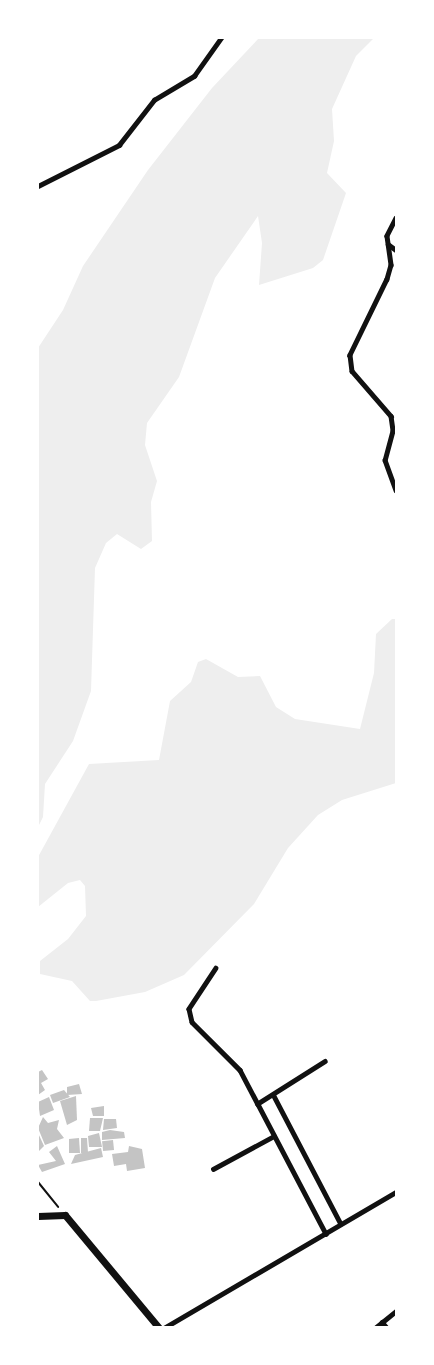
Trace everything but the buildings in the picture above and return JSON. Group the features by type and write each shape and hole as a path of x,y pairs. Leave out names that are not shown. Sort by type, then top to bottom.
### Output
{"main road":[{"path":"38,1216 65,1215 159,1328"}],"street":[{"path":"38,186 119,145 154,100 194,76 221,38"},
{"path":"396,218 388,244 391,265 387,279 350,355 352,371 392,416 393,431 385,460 396,490"},
{"path":"388,244 396,250"},
{"path":"216,968 189,1010 192,1022 240,1070 326,1234"},
{"path":"257,1104 274,1096 325,1061"},
{"path":"274,1096 341,1224"},
{"path":"213,1168 274,1136"},
{"path":"164,1328 396,1192"},
{"path":"375,1328 396,1311"},
{"path":"382,1322 387,1328"}],"path":[{"path":"38,1182 65,1215"}],"shaded area":[{"path":"259,38 374,38 356,56 332,109 334,141 327,173 346,193 323,260 313,268 259,285 262,243 258,216 215,278 179,377 147,423 145,445 157,481 151,502 152,541 141,549 117,534 106,543 95,568 91,691 73,741 45,784 43,817 38,827 38,348 63,310 83,266 148,170 212,88"},
{"path":"392,619 396,619 396,783 342,800 318,815 288,848 254,904 184,975 145,992 90,1001 72,981 40,974 40,961 68,939 86,916 85,886 80,880 68,883 38,907 38,857 89,764 159,760 170,701 191,682 198,662 206,659 238,677 260,676 276,707 295,719 360,729 374,673 376,634"}]}
